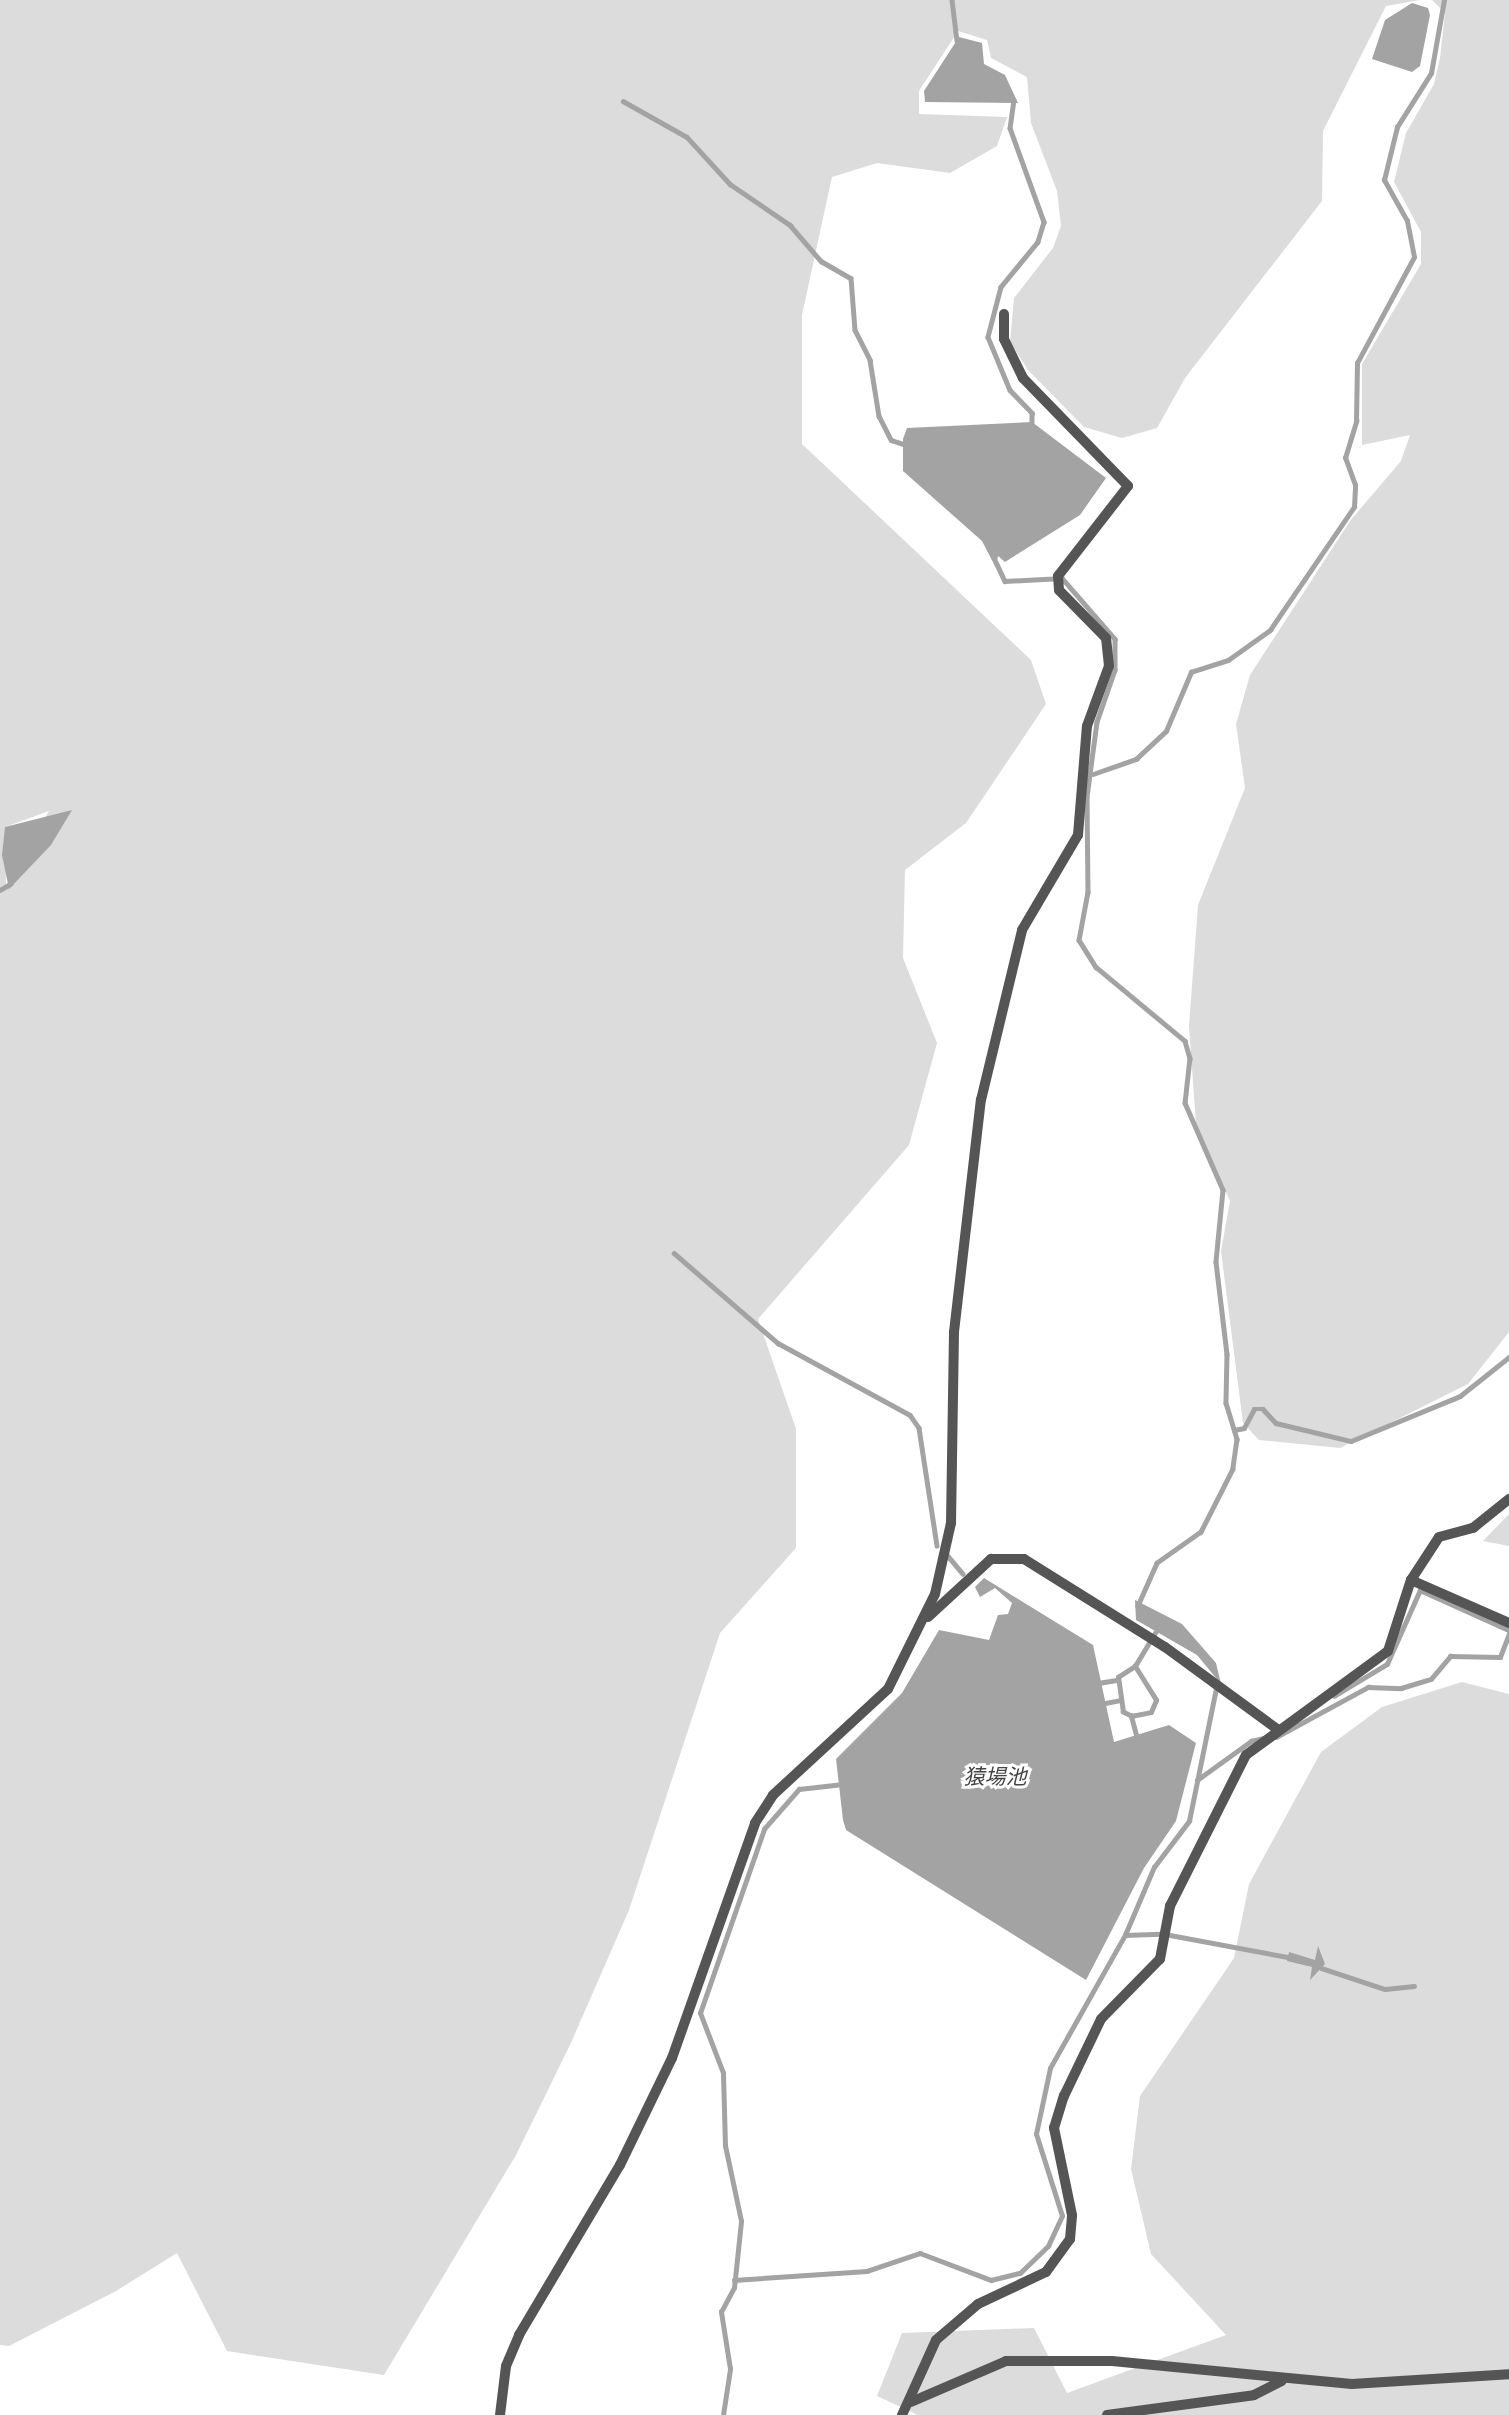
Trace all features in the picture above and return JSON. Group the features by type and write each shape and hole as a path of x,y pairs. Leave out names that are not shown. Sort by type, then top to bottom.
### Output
{"street":[{"path":"500,2415 506,2366 519,2335 620,2165 672,2058 755,1823 773,1795 888,1689 928,1616 951,1523 954,1332 981,1100 1022,930 1078,835 1087,726 1109,666 1098,625 1058,581 1128,486 1023,378 1004,339 1004,314"},
{"path":"902,2415 911,2402 936,2340 978,2304 1046,2272 1070,2239 1072,2215 1054,2128 1064,2095 1101,2019 1160,1959 1170,1906 1223,1790 1270,1734 1388,1651 1411,1580 1439,1537 1473,1528 1509,1499"},
{"path":"928,1616 991,1559 1014,1556 1152,1638 1270,1734"},
{"path":"1411,1580 1509,1623"},
{"path":"911,2402 1006,2361 1112,2361 1282,2381 1448,2382 1509,2374"},
{"path":"1107,2415 1254,2395 1282,2381"}],"shaded area":[{"path":"0,0 1420,0 1386,6 1323,131 1322,201 1185,378 1157,428 1122,438 1084,427 1028,370 1010,342 1014,298 1053,248 1061,226 1057,191 1031,123 1027,77 991,58 987,40 958,31 919,91 919,114 1007,117 997,146 950,173 877,163 832,177 802,315 802,444 1031,660 1046,704 966,823 905,870 903,958 937,1043 909,1145 758,1319 796,1429 796,1548 720,1633 629,1910 570,2045 516,2155 384,2375 227,2351 177,2253 116,2291 9,2346 0,2345","holes":["49,811 6,885 5,827"]},
{"path":"1432,0 1509,0 1509,1332 1468,1384 1340,1448 1259,1440 1243,1423 1221,1251 1230,1201 1196,1124 1189,1026 1198,905 1245,788 1236,724 1250,675 1350,521 1401,461 1410,435 1362,445 1362,364 1421,264 1421,232 1394,182 1406,133 1434,84 1440,58 1445,13"},
{"path":"1509,1514 1509,1546 1483,1541"},
{"path":"1462,1682 1509,1694 1509,2415 918,2415 877,2396 902,2333 1034,2328 1067,2393 1226,2335 1151,2254 1131,2169 1140,2096 1234,1958 1249,1884 1321,1752 1382,1707"}],"water":[{"path":"1412,3 1428,8 1430,15 1420,66 1412,72 1372,59 1385,20"},
{"path":"959,37 982,43 984,64 1005,75 1018,103 925,102 924,91"},
{"path":"1032,422 1106,478 1080,515 1005,562 998,556 996,568 982,541 903,471 903,439 907,428"},
{"path":"72,810 51,845 9,889 2,855 5,827"},
{"name":"猿場池","path":"984,1578 1093,1645 1114,1742 1169,1725 1196,1743 1176,1821 1144,1868 1086,1980 846,1830 843,1820 836,1759 902,1693 939,1630 989,1640 998,1615 1008,1614 1012,1603 995,1588 980,1597 975,1587"},
{"path":"1135,1600 1182,1624 1216,1663 1221,1684 1197,1655 1136,1620"},
{"path":"1318,1946 1325,1964 1310,1980 1312,1967 1287,1961 1289,1952 1315,1960"}],"waterway":[{"path":"952,0 957,41"},
{"path":"1093,774 1136,759 1166,731 1191,672 1228,660 1270,630 1354,507 1355,485 1345,458 1356,421 1357,363 1414,257 1407,221 1384,180 1397,127 1431,73 1444,0"},
{"path":"1014,100 1010,128 1044,222 1038,242 1001,287 988,337 1010,390 1032,413 1032,426"},
{"path":"623,101 687,137 730,184 790,225 821,261 851,278 855,330 870,360 879,416 891,440 906,445"},
{"path":"996,562 1005,581 1062,578 1115,639 1115,670 1097,722 1087,797 1088,892 1079,940 1096,967 1185,1041 1190,1058 1185,1103 1223,1190 1216,1262 1227,1354 1226,1403 1237,1439 1233,1469 1201,1532 1157,1563 1138,1606"},
{"path":"0,890 10,884"},
{"path":"674,1253 778,1343 910,1415 919,1428 937,1546"},
{"path":"1234,1430 1244,1428 1254,1409 1263,1409 1276,1423 1351,1441 1460,1396 1509,1357"},
{"path":"948,1556 963,1574"},
{"path":"1334,1696 1387,1664 1420,1590 1509,1630"},
{"path":"1136,1735 1131,1716 1123,1712 1118,1677 1135,1666 1158,1628"},
{"path":"1276,1737 1368,1687 1401,1688 1431,1679 1450,1656 1500,1657 1509,1634"},
{"path":"1131,1716 1151,1712 1156,1700 1135,1666"},
{"path":"1098,1683 1118,1680"},
{"path":"734,2280 867,2271 920,2253 991,2280 1020,2273 1048,2246 1062,2216 1036,2134 1050,2068 1125,1935 1154,1867 1189,1821 1216,1688"},
{"path":"1100,1704 1120,1700"},
{"path":"1197,1780 1251,1741 1268,1737"},
{"path":"723,2415 730,2369 721,2312 734,2288 741,2221 725,2146 723,2073 700,2013 764,1829 799,1789 843,1784"},
{"path":"1125,1935 1160,1934"},
{"path":"1170,1935 1293,1958"},
{"path":"1321,1968 1385,1989 1414,1986"}]}
